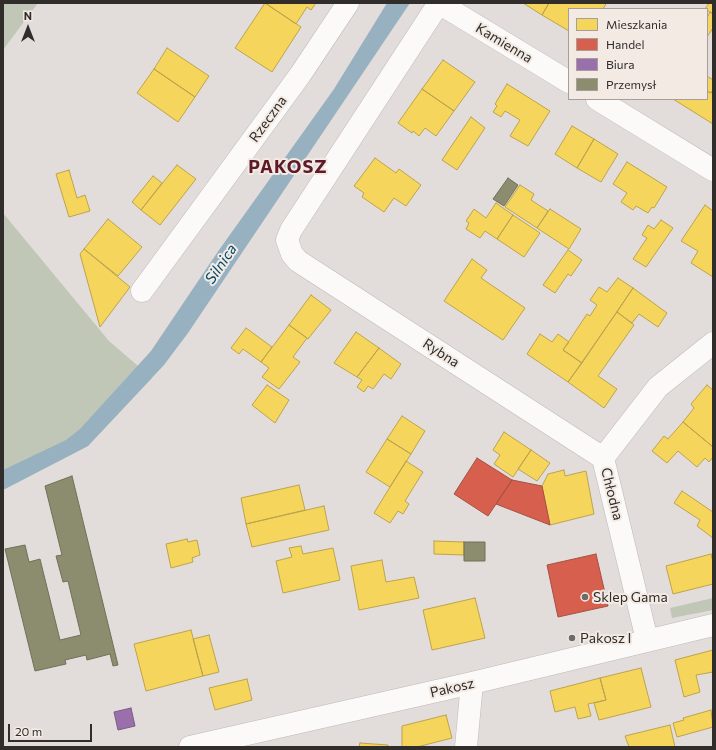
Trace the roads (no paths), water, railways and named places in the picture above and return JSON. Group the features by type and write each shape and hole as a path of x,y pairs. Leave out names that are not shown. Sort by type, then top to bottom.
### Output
{"street":[{"name":"Rzeczna","path":"142,291 300,75 348,3"},
{"name":"Kamienna","path":"439,3 568,81"},
{"name":"Rybna","path":"439,3 296,223 287,240 292,254 298,261 603,458"},
{"path":"599,100 713,170"},
{"name":"Chłodna","path":"647,640 603,458 658,388 713,343"},
{"name":"Pakosz","path":"190,747 472,683 713,625"},
{"path":"466,747 472,683"}],"water":[{"name":"Silnica","path":"387,3 410,3 188,333 164,365 88,446 3,490 3,470 66,440 80,429 151,351 219,250 334,89"}],"place":[{"name":"Sklep Gama","path":"585,597"},
{"name":"Pakosz I","path":"572,638"}],"district":[{"name":"PAKOSZ","path":"288,167"}]}
